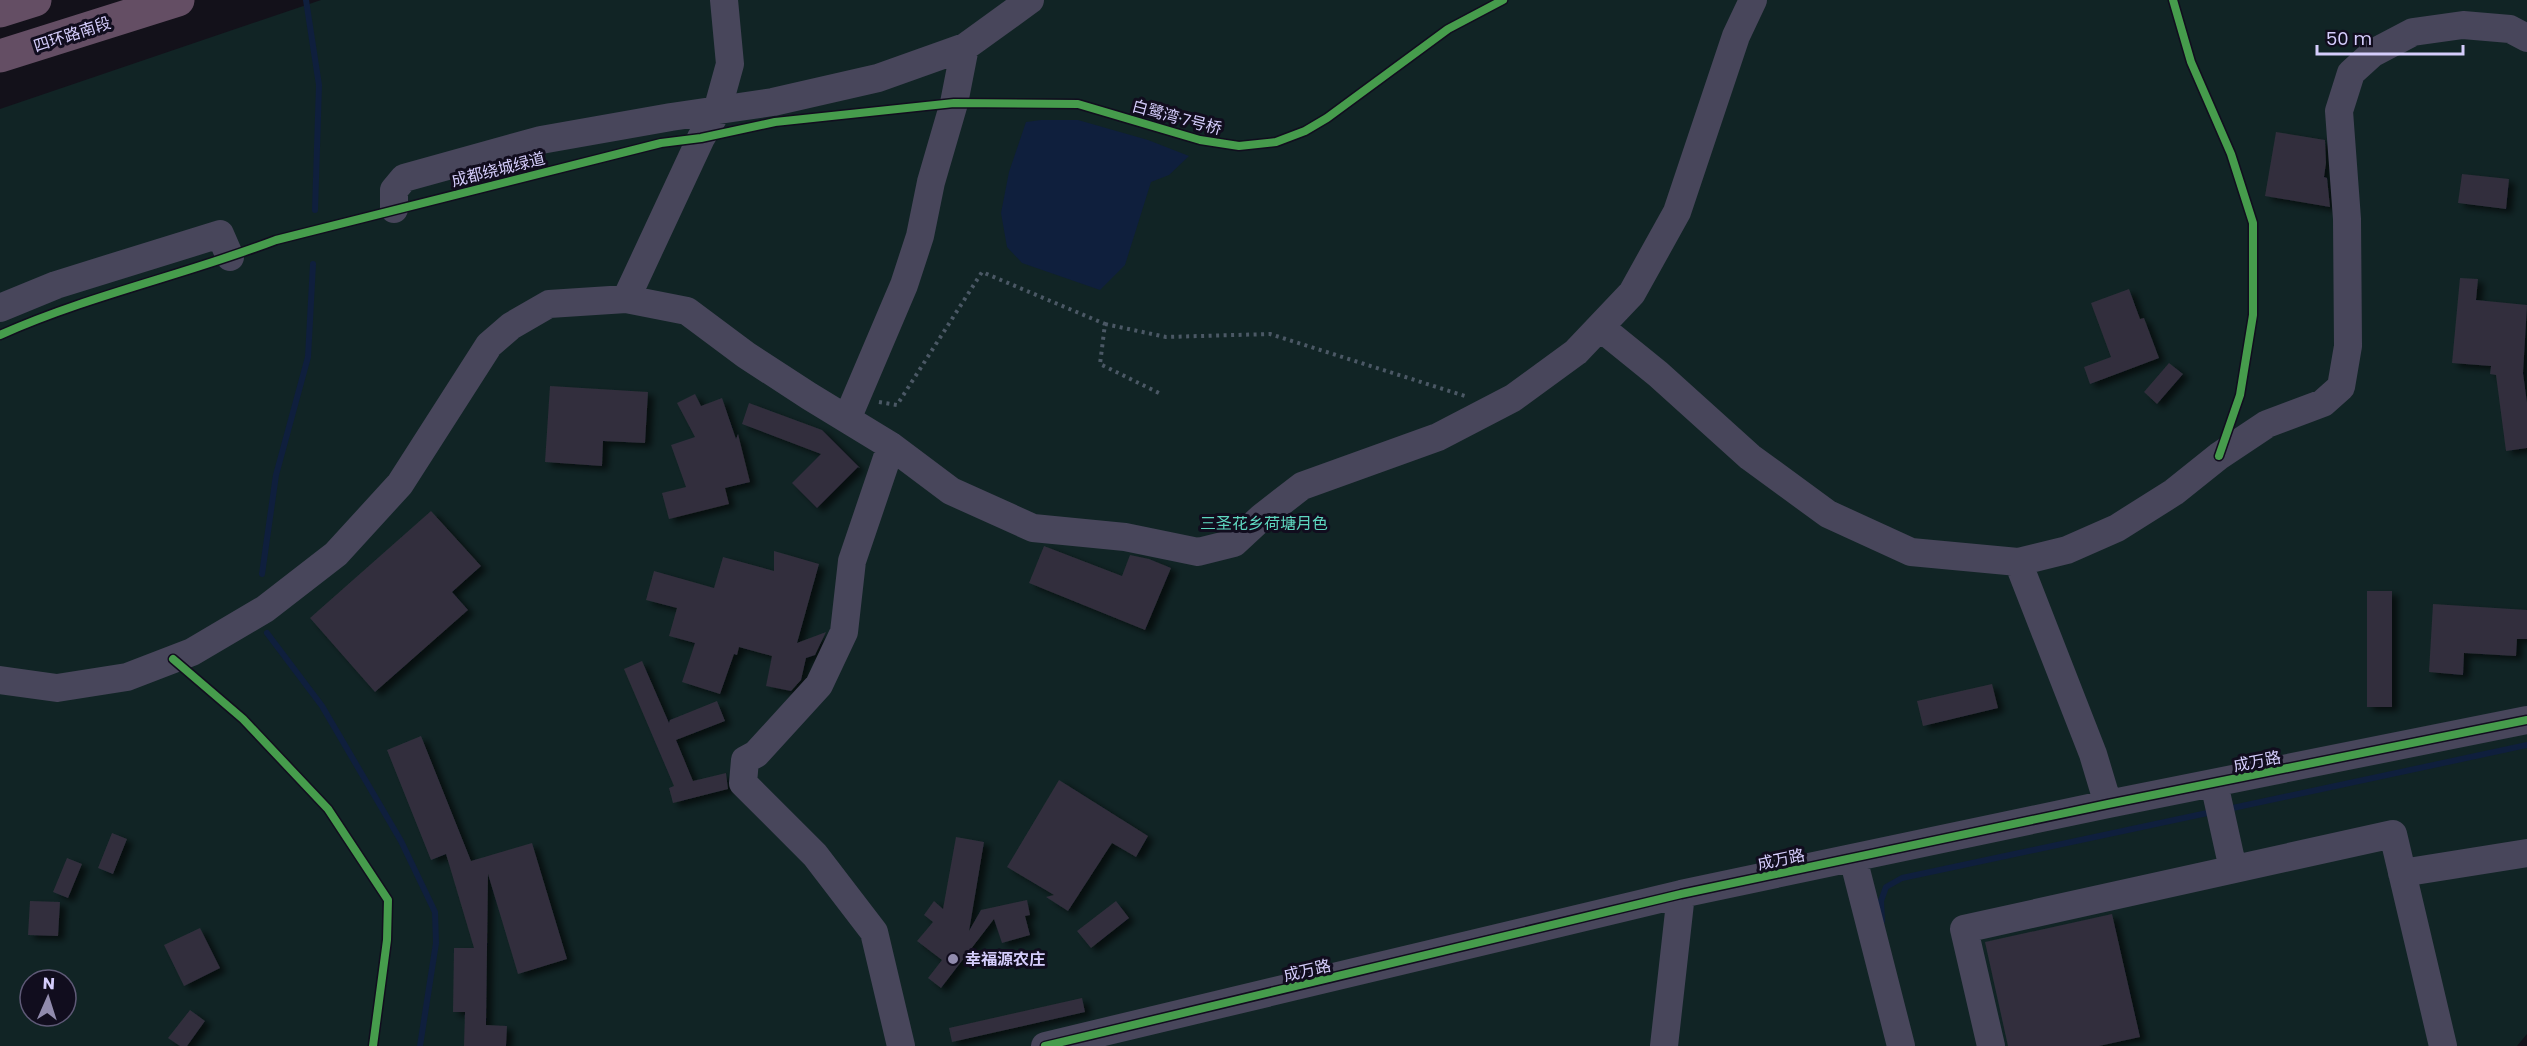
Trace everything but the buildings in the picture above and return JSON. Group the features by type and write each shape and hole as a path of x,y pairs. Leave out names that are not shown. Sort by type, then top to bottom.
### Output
{"highway":[{"path":"0,11 35,0"},
{"name":"四环路南段","path":"0,56 178,0"}],"street":[{"path":"626,300 701,138 717,111 730,64 724,0"},
{"path":"394,209 394,190 404,178 541,140 773,102 878,78 965,47 1030,0"},
{"path":"0,681 57,688 127,677 192,652 265,609 336,554 400,484 489,345 510,326 549,304 626,300 687,311 755,361 891,446 951,491 1033,528 1125,537 1198,552 1234,543 1262,517 1302,486 1438,437 1513,398 1576,352 1600,327 1632,293 1677,212 1736,36 1753,0"},
{"path":"1600,327 1658,374 1750,457 1828,514 1911,552 2018,562 2067,550 2117,528 2174,492 2219,456 2267,424 2323,403 2341,387 2348,346 2347,219 2339,111 2351,73 2373,53 2413,32 2463,25 2510,29 2527,38"},
{"path":"847,419 904,285 920,236 931,182 954,103 965,47"},
{"path":"0,308 56,285 220,234 230,257"},
{"path":"891,446 852,561 844,632 819,685 756,754 745,760 743,783 815,855 874,932 901,1046"},
{"path":"2018,562 2093,754 2108,804"},
{"name":"成万路","path":"1045,1046 1681,894 2108,804 2527,720"},
{"path":"2214,783 2233,869"},
{"path":"1991,1046 1964,930 2393,834 2443,1046"},
{"path":"2402,873 2527,853"},
{"path":"1853,858 1900,1046"},
{"path":"1665,1046 1681,894"}],"path":[{"path":"897,405 982,272 1105,324 1166,337 1270,334 1497,407"},
{"path":"1105,324 1101,363 1161,394"}],"green space":[{"name":"三圣花乡荷塘月色","path":"321,0 2527,0 2527,1034 2517,1046 0,1046 0,109"}],"water":[{"path":"1078,120 1148,140 1189,156 1169,175 1151,182 1125,265 1100,290 1022,263 1007,247 1001,213 1009,172 1026,122"}],"waterway":[{"path":"306,0 319,85 315,210"},
{"path":"262,574 276,475 308,357 313,264"},
{"path":"267,633 322,706 401,841 435,912 436,943 420,1046"},
{"path":"2228,809 2527,745"},
{"path":"1882,921 1881,901 1886,887 1902,878 2212,812"}],"cycle path":[{"name":"白鹭湾·7号桥","path":"0,335 68,308 276,240 661,143 701,138 775,122 954,103 1078,104 1200,140 1239,146 1276,142 1305,131 1327,118 1448,29 1503,0"},
{"path":"2173,0 2191,62 2231,154 2253,223 2253,315 2240,395 2219,456"},
{"path":"173,659 243,719 328,809 388,900 387,940 373,1046"},
{"path":"1045,1046 1681,894 2108,804 2527,720"}],"place":[{"name":"幸福源农庄","path":"953,959"}]}
